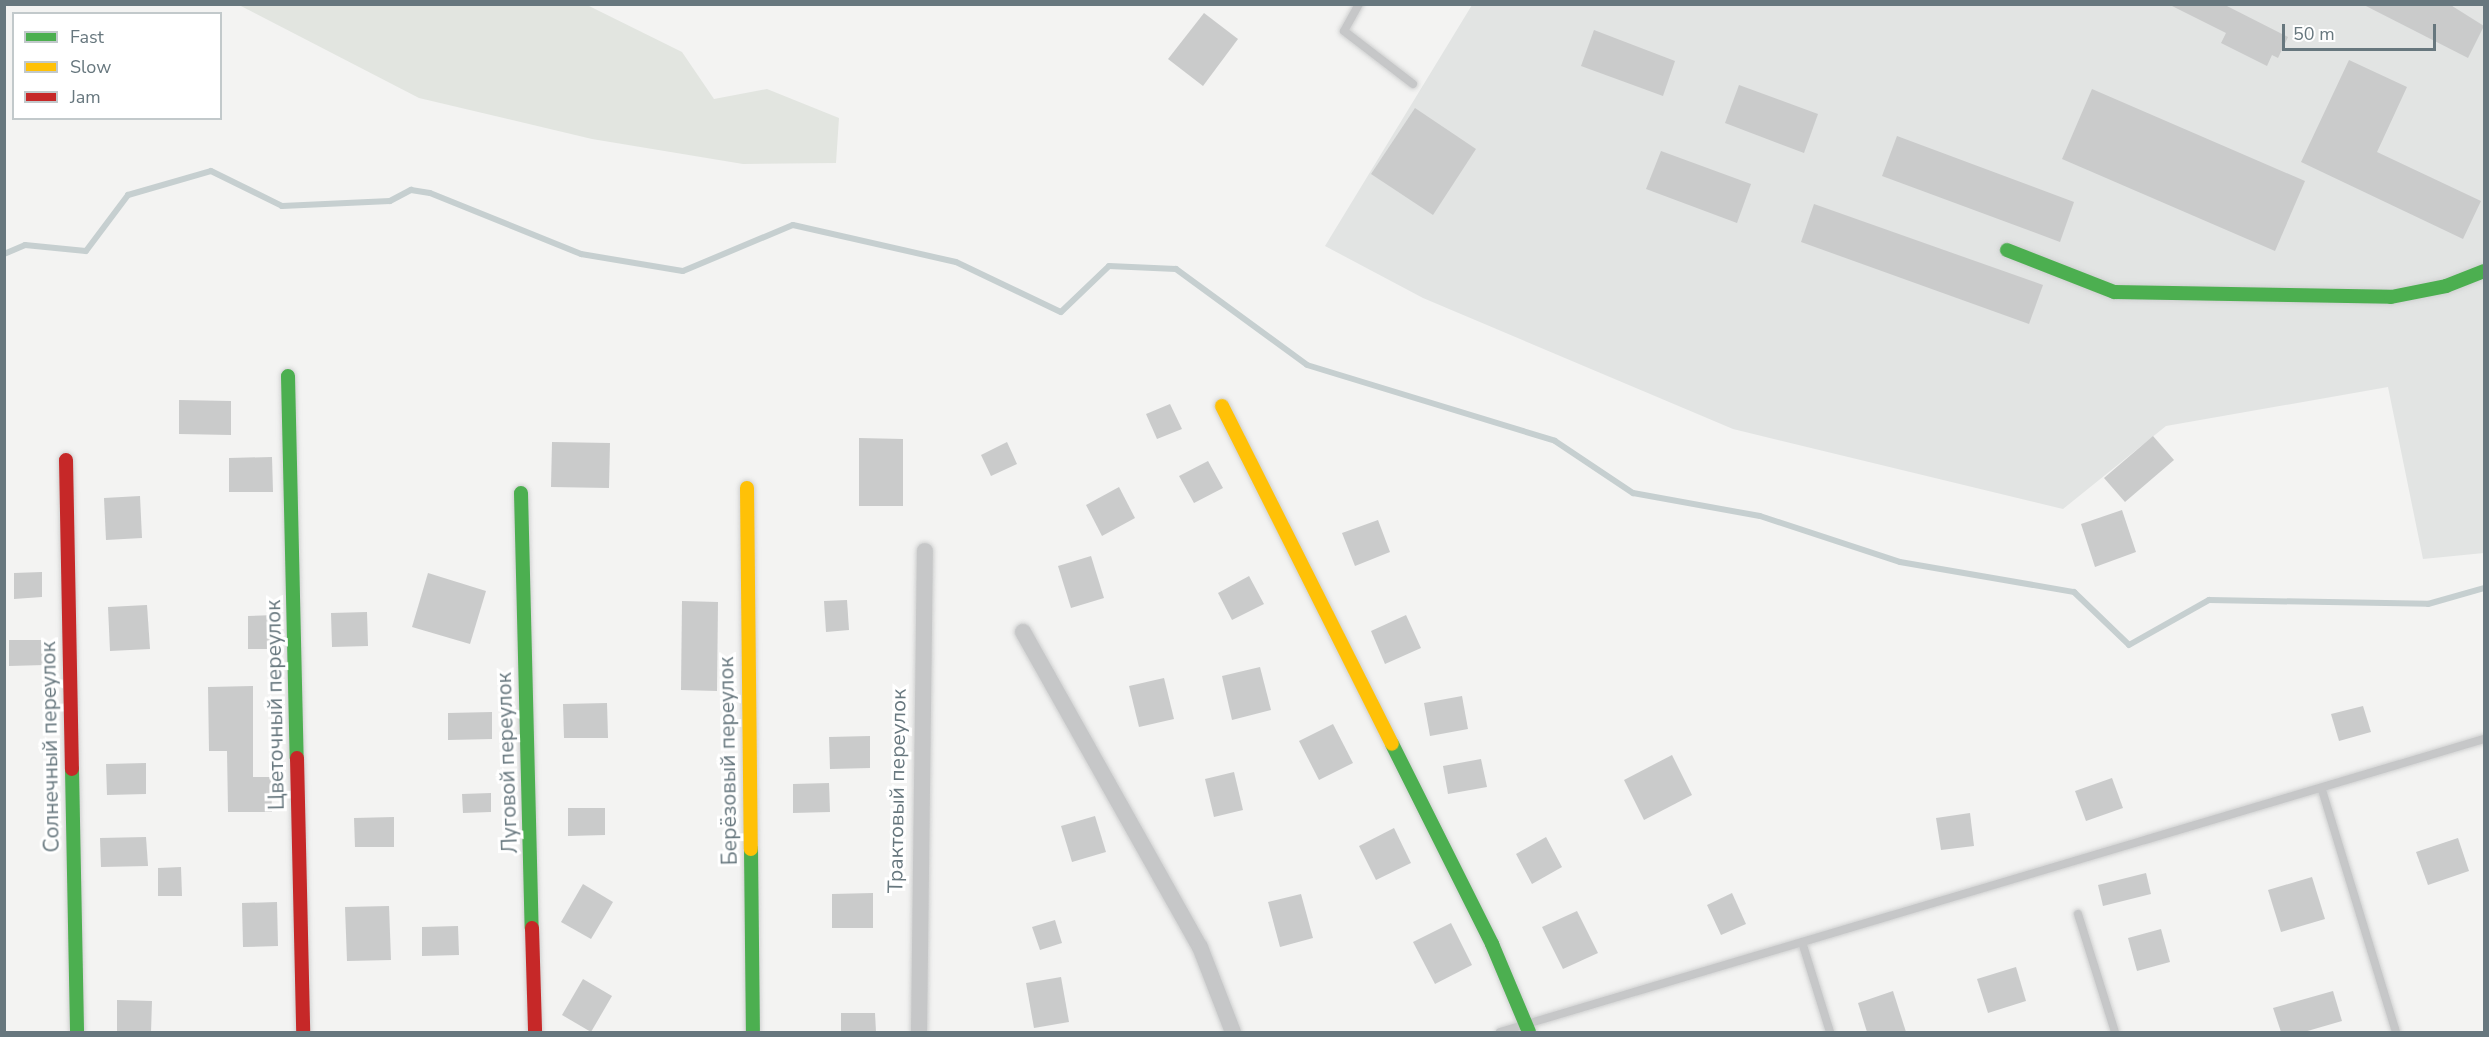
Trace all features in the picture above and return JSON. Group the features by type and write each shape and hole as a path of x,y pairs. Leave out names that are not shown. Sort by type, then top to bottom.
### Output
{"street":[{"path":"2007,250 2114,292 2391,297 2446,286 2484,270"},
{"name":"Цветочный переулок","path":"288,376 303,1032"},
{"path":"1222,406 1528,1028"},
{"name":"Солнечный переулок","path":"66,460 77,1032"},
{"name":"Берёзовый переулок","path":"747,488 753,1032"},
{"name":"Луговой переулок","path":"520,493 535,1032"},
{"name":"Трактовый переулок","path":"919,1032 925,550"},
{"path":"1023,632 1200,947 1233,1032"}],"lane":[{"path":"1359,4 1344,31 1413,84"},
{"path":"1500,1032 1528,1028 1802,942 2322,790 2484,739"},
{"path":"2322,790 2396,1032"},
{"path":"2078,914 2115,1032"},
{"path":"1802,942 1830,1032"}],"shaded area":[{"path":"239,5 587,5 682,52 714,99 767,89 839,118 836,163 743,164 592,139 419,98"},
{"path":"1472,5 2484,5 2484,553 2423,559 2388,387 2166,426 2063,509 1733,429 1423,298 1325,246"}],"building":[{"path":"2168,4 2223,4 2288,37 2278,58 2272,55 2267,66 2221,43 2226,33"},
{"path":"2362,4 2449,4 2484,26 2468,58"},
{"path":"1204,13 1238,39 1203,86 1168,59"},
{"path":"1594,30 1675,61 1663,96 1581,66"},
{"path":"2349,60 2407,87 2377,152 2481,201 2463,239 2301,162"},
{"path":"1739,85 1818,114 1804,153 1725,123"},
{"path":"2092,89 2305,181 2275,251 2062,159"},
{"path":"1415,108 1476,149 1433,215 1371,174"},
{"path":"1897,136 2074,202 2060,242 1882,176"},
{"path":"1661,151 1751,184 1737,223 1646,189"},
{"path":"1814,204 2043,285 2029,324 1801,242"},
{"path":"179,400 231,401 231,435 179,434"},
{"path":"1170,404 1182,429 1157,439 1146,414"},
{"path":"2153,436 2174,460 2125,502 2104,478"},
{"path":"859,438 903,439 903,506 859,506"},
{"path":"552,442 610,443 609,488 551,487"},
{"path":"1007,442 1017,464 991,476 981,455"},
{"path":"272,457 273,492 229,492 229,458"},
{"path":"1208,461 1223,488 1194,503 1179,476"},
{"path":"1119,487 1135,518 1102,536 1086,505"},
{"path":"140,496 142,538 106,540 104,498"},
{"path":"2122,510 2136,552 2095,567 2081,524"},
{"path":"1378,520 1390,552 1355,566 1342,533"},
{"path":"1091,556 1104,598 1071,608 1058,566"},
{"path":"42,572 42,597 14,599 14,573"},
{"path":"428,573 486,591 470,644 412,627"},
{"path":"1249,576 1264,604 1232,620 1218,593"},
{"path":"847,600 849,630 826,632 824,601"},
{"path":"682,601 718,602 717,691 681,690"},
{"path":"147,605 150,649 110,651 108,607"},
{"path":"367,612 368,646 332,647 331,613"},
{"path":"276,615 276,649 248,649 248,616"},
{"path":"1406,615 1421,648 1385,664 1371,631"},
{"path":"9,640 45,640 45,665 9,666"},
{"path":"1260,667 1271,710 1232,720 1222,676"},
{"path":"1164,678 1174,719 1139,727 1129,686"},
{"path":"253,686 253,777 271,777 272,812 228,812 227,751 209,751 208,687"},
{"path":"1462,696 1468,729 1430,736 1424,703"},
{"path":"607,703 608,738 564,738 563,704"},
{"path":"2363,706 2371,732 2339,741 2331,714"},
{"path":"492,712 492,739 448,740 448,713"},
{"path":"1333,724 1353,763 1319,780 1299,741"},
{"path":"870,736 870,768 830,769 829,737"},
{"path":"1672,755 1692,795 1644,820 1624,780"},
{"path":"1481,759 1487,787 1448,794 1443,766"},
{"path":"146,763 146,794 107,795 106,764"},
{"path":"1234,772 1243,810 1214,817 1205,779"},
{"path":"2112,778 2123,808 2086,821 2075,791"},
{"path":"829,783 830,812 793,813 793,784"},
{"path":"491,793 491,812 463,813 462,794"},
{"path":"568,808 605,808 605,835 568,836"},
{"path":"1970,813 1974,846 1941,850 1936,818"},
{"path":"1095,816 1106,852 1072,862 1061,826"},
{"path":"394,817 394,847 355,847 354,818"},
{"path":"1394,828 1411,863 1376,880 1359,846"},
{"path":"146,837 148,866 101,867 100,838"},
{"path":"1546,837 1562,867 1532,884 1516,854"},
{"path":"2458,838 2469,871 2428,885 2416,852"},
{"path":"181,867 182,896 158,896 158,868"},
{"path":"2146,873 2151,894 2103,906 2098,885"},
{"path":"2312,877 2325,919 2281,932 2268,890"},
{"path":"583,884 613,902 591,939 561,922"},
{"path":"873,893 873,928 832,928 832,894"},
{"path":"1732,893 1746,924 1721,935 1707,905"},
{"path":"1301,894 1313,938 1280,947 1268,902"},
{"path":"277,902 278,946 243,947 242,903"},
{"path":"389,906 391,960 347,961 345,907"},
{"path":"1577,911 1598,953 1563,969 1542,927"},
{"path":"1055,920 1062,943 1040,950 1032,927"},
{"path":"1451,923 1472,965 1435,984 1413,942"},
{"path":"458,926 459,955 422,956 422,927"},
{"path":"2161,929 2170,962 2137,971 2128,938"},
{"path":"2016,967 2026,1001 1988,1013 1977,979"},
{"path":"1061,977 1069,1022 1034,1028 1026,983"},
{"path":"583,979 612,996 591,1032 562,1015"},
{"path":"1893,991 1906,1032 1867,1032 1858,1003"},
{"path":"2333,991 2342,1021 2304,1032 2281,1032 2273,1008"},
{"path":"117,1000 152,1001 151,1032 117,1032"},
{"path":"841,1013 875,1013 876,1032 841,1032"}],"waterway":[{"path":"4,254 25,245 86,251 128,195 211,171 282,206 390,201 411,190 430,193 581,254 683,271 793,225 956,262 1061,312 1109,266 1176,269 1307,365 1555,441 1633,493 1760,516 1900,562 2074,592 2129,645 2209,600 2428,604 2484,588"}],"traffic: fast":[{"path":"2007,250 2114,292 2391,297 2446,286 2484,271"},
{"path":"288,376 297,758"},
{"path":"521,493 532,928"},
{"path":"1392,744 1492,944 1529,1032"},
{"path":"72,769 77,1032"},
{"path":"751,849 753,1032"}],"traffic: slow":[{"path":"1222,406 1392,744"},
{"path":"747,488 751,849"}],"traffic: jam":[{"path":"66,460 72,769"},
{"path":"297,758 303,1032"},
{"path":"532,928 535,1032"}]}
